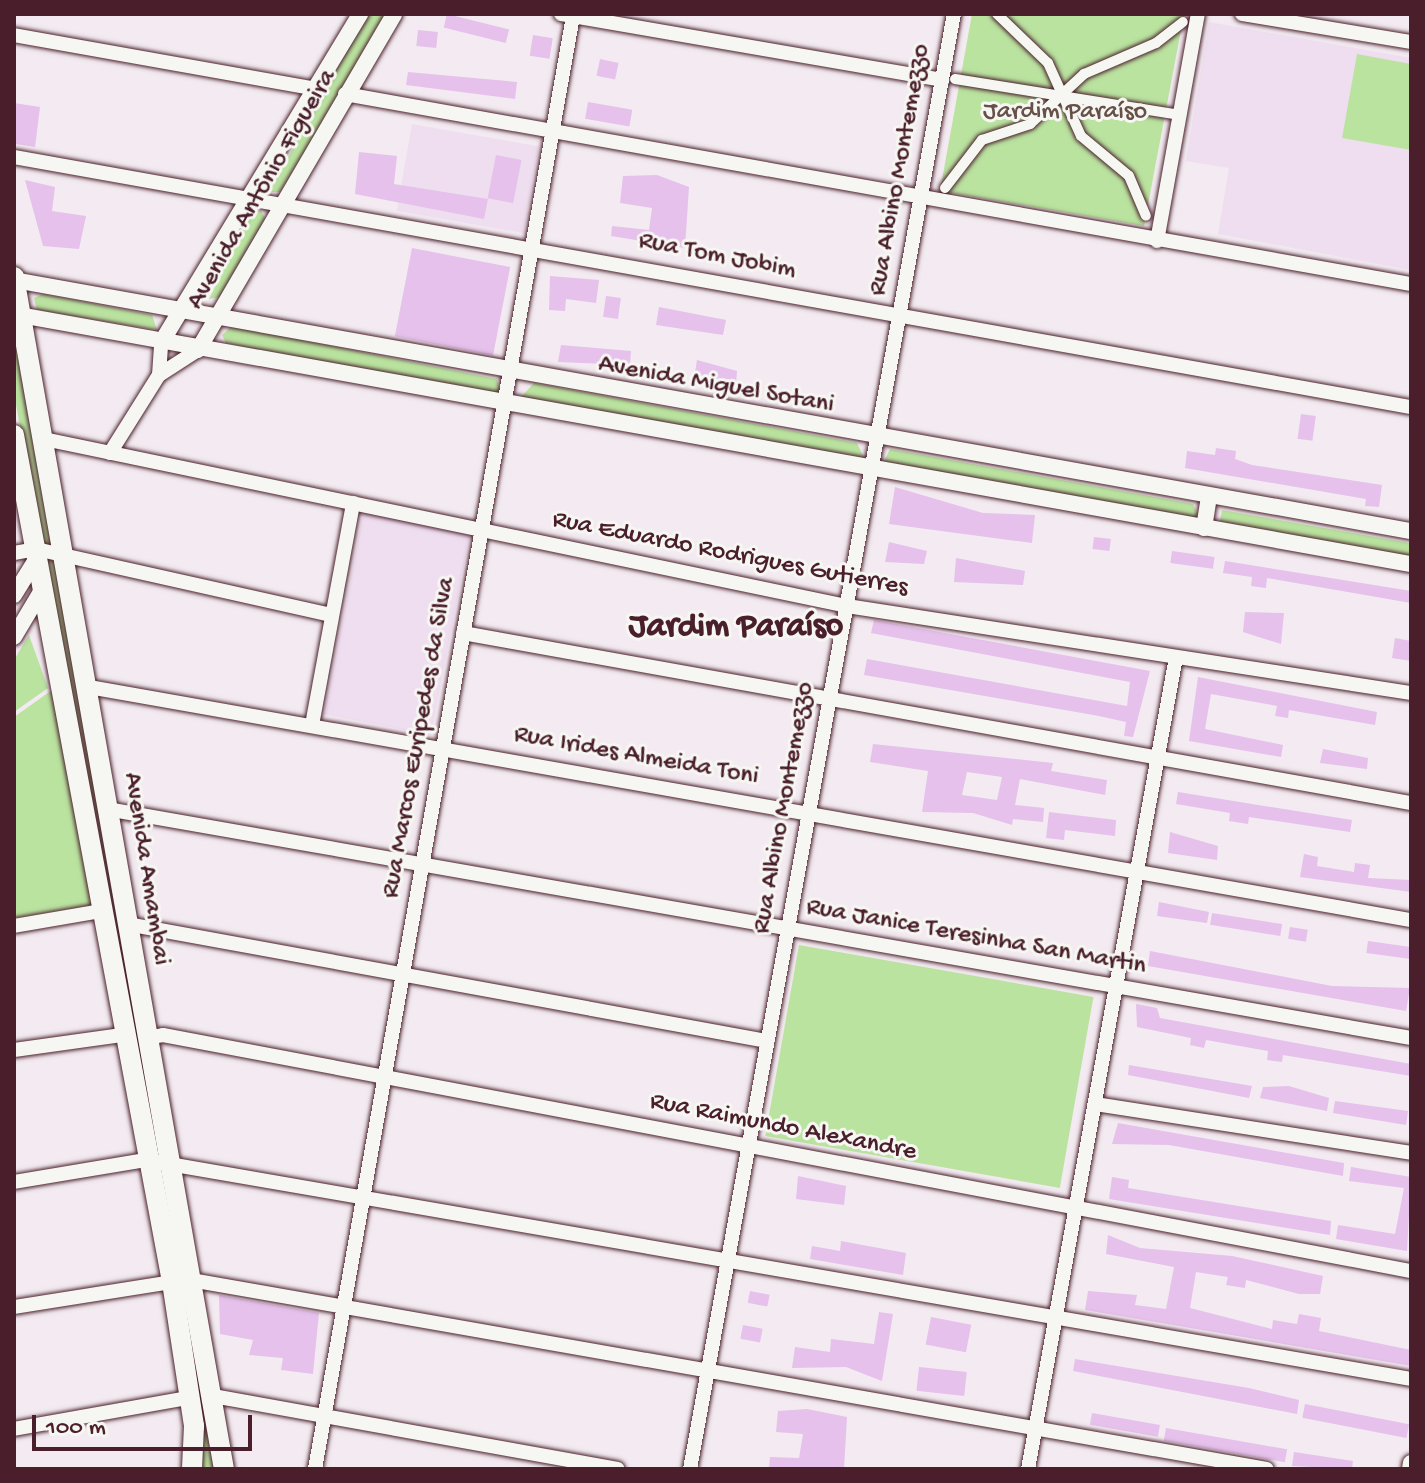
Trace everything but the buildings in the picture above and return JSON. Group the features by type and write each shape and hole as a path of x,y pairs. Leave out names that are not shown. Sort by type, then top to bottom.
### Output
{"main road":[{"name":"Avenida Amambai","path":"14,279 18,315 89,687 107,809 169,1164 182,1281 192,1469"},
{"name":"Avenida Amambai","path":"14,435 36,554 38,596 101,911 146,1160 213,1396 224,1469"}],"street":[{"name":"Avenida Antônio Figueira","path":"159,375 161,343 360,14"},
{"name":"Avenida Antônio Figueira","path":"110,453 159,375 198,350 394,14"},
{"name":"Rua Albino Montemezzo","path":"690,1469 920,199 948,80 954,14"},
{"path":"997,14 1035,45 1081,136 1129,176 1146,216"},
{"path":"1157,241 1198,14"},
{"path":"1242,14 1411,42"},
{"path":"567,15 948,80 1180,115"},
{"name":"Rua Marcos Euripedes da Silva","path":"315,1469 552,132 567,15"},
{"path":"945,188 982,140 1015,133 1062,96 1084,74 1156,43 1183,22"},
{"path":"14,35 316,89"},
{"path":"345,94 920,199 1411,284"},
{"name":"Rua Tom Jobim","path":"14,157 280,206 532,247 1411,407"},
{"name":"Avenida Miguel Sotani","path":"14,279 215,321 1411,531"},
{"path":"18,315 504,405 1411,564"},
{"name":"Rua Eduardo Rodrigues Gutierres","path":"44,439 847,606 1411,693"},
{"path":"1204,528 1209,496"},
{"path":"312,725 353,503"},
{"path":"14,553 36,554 332,615"},
{"path":"14,637 38,596 16,591 36,554"},
{"path":"463,633 1411,803"},
{"path":"1028,1469 1176,657"},
{"name":"Rua Irides Almeida Toni","path":"89,687 1411,920"},
{"name":"Rua Janice Teresinha San Martin","path":"107,809 1411,1038"},
{"path":"14,926 101,911"},
{"path":"127,924 767,1041"},
{"path":"14,1050 122,1035"},
{"name":"Rua Raimundo Alexandre","path":"146,1038 163,1035 1411,1271"},
{"path":"1095,1104 1411,1153"},
{"path":"14,1182 146,1160 1411,1379"},
{"path":"14,1307 182,1281 1267,1469"},
{"path":"213,1396 617,1469"},
{"path":"14,1429 188,1398"}],"shaded area":[{"path":"1209,22 1411,58 1411,270 1218,234 1229,168 1186,161"},
{"path":"412,124 539,146 524,233 397,211"},
{"path":"363,513 470,534 431,735 324,714"}],"green space":[{"path":"367,14 387,14 282,192 269,192"},
{"name":"Jardim Paraíso","path":"972,14 1184,14 1144,226 940,191"},
{"path":"1357,54 1411,64 1411,150 1342,138"},
{"path":"261,211 266,220 220,297 209,299 252,212"},
{"path":"43,294 152,315 157,330 37,310 34,298"},
{"path":"232,326 497,379 500,391 493,396 226,343 222,335"},
{"path":"14,331 216,1469 199,1469 196,1416 14,393"},
{"path":"534,383 857,443 864,458 521,397"},
{"path":"890,449 1193,504 1198,514 1194,520 883,464"},
{"path":"1222,510 1411,543 1408,560 1219,527"},
{"path":"29,635 48,688 14,712 14,660"},
{"path":"52,690 93,905 14,918 14,717"},
{"path":"799,945 1093,997 1060,1188 765,1136"}],"district":[{"name":"Jardim Paraíso","path":"736,629"}]}
